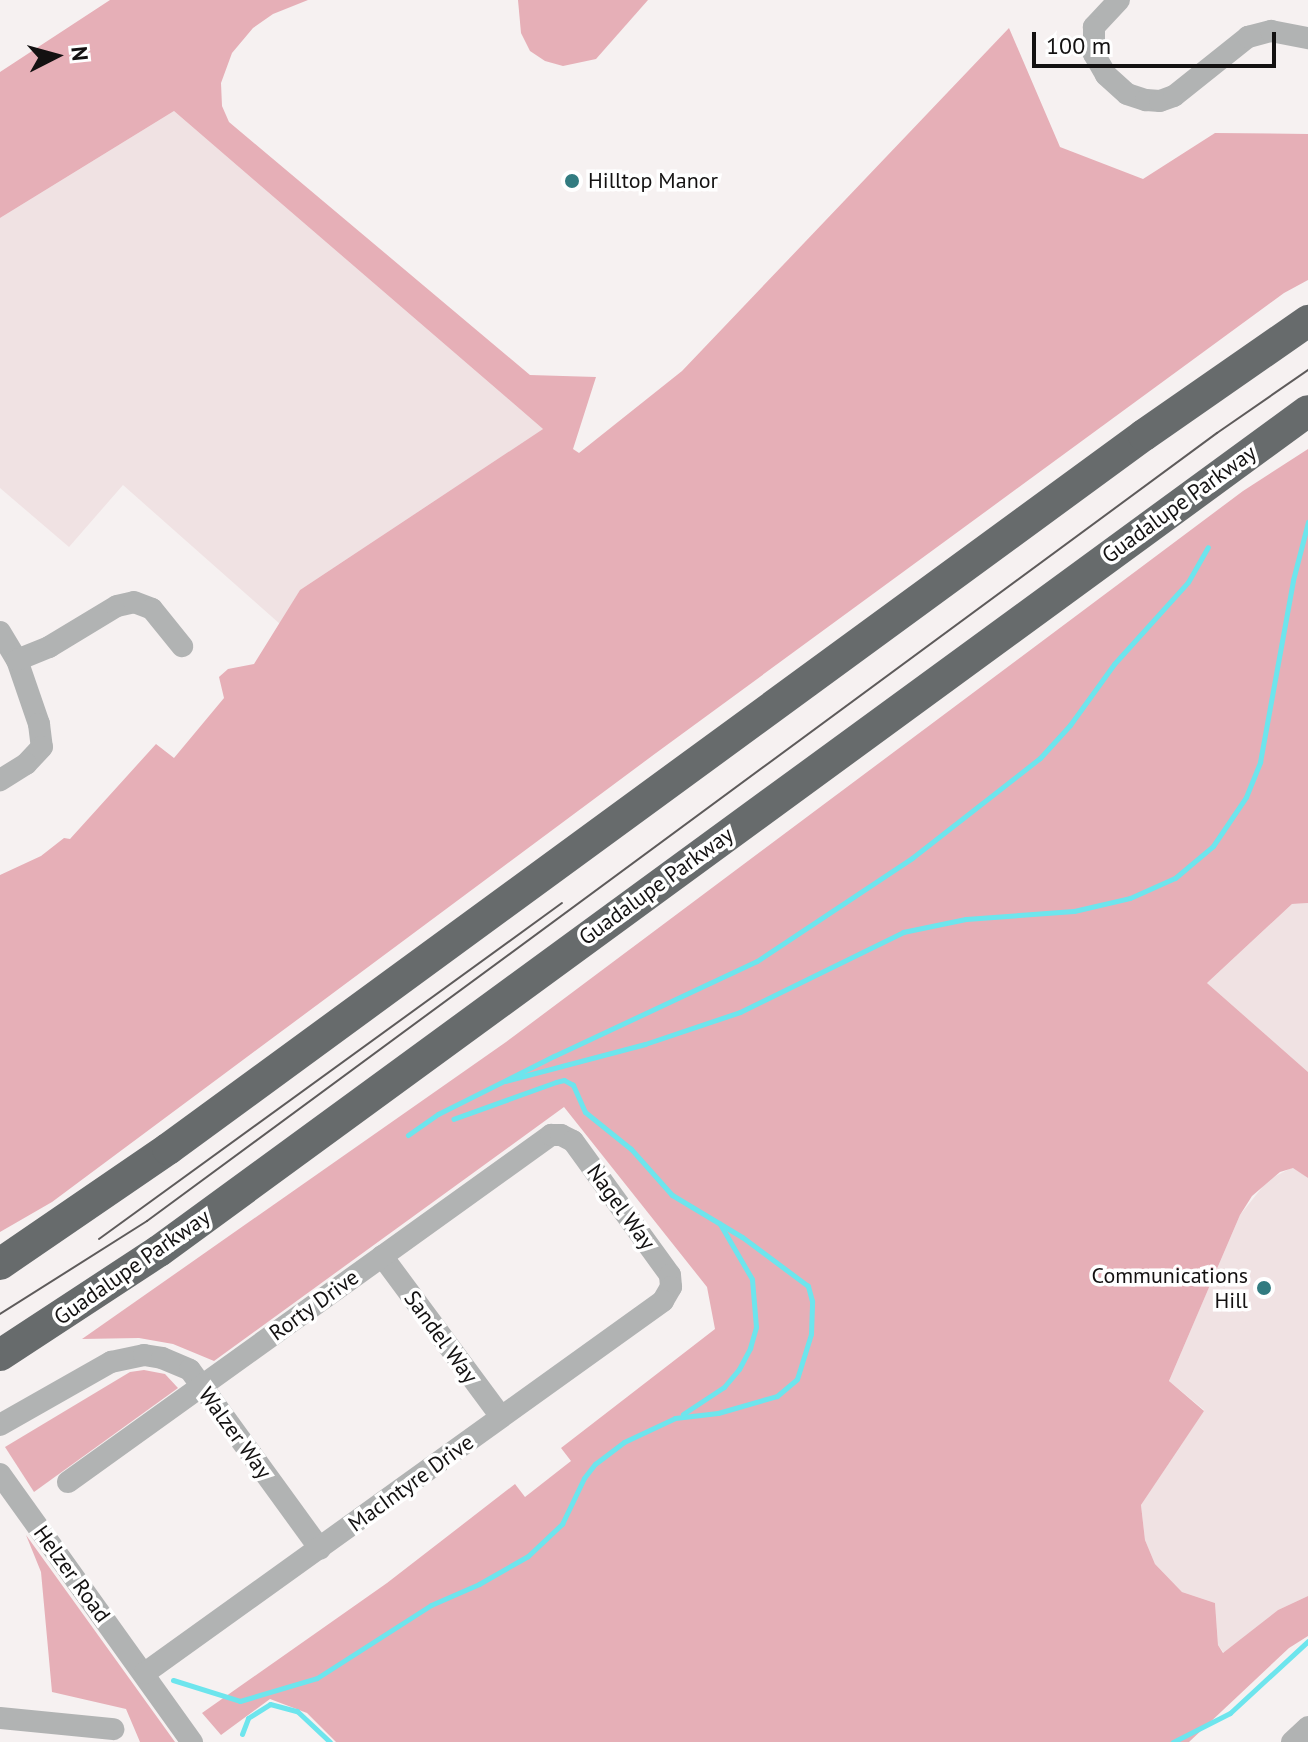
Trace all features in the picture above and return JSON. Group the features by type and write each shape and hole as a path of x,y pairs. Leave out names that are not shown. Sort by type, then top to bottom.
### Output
{"highway":[{"path":"0,1264 168,1149 1155,427 1308,321"},
{"name":"Guadalupe Parkway","path":"0,1355 159,1251 1308,411"}],"street":[{"path":"1119,0 1094,27 1094,54 1106,75 1127,94 1146,100 1160,101 1174,96 1248,37 1271,31 1308,38"},
{"path":"17,660 49,647 117,606 134,602 152,609 182,646"},
{"path":"0,632 17,660 39,724 42,747 26,764 0,780"},
{"name":"Rorty Drive","path":"68,1482 544,1138 561,1135"},
{"name":"Nagel Way","path":"561,1135 573,1141 648,1244 670,1275 671,1287"},
{"name":"Sandel Way","path":"382,1256 501,1417"},
{"name":"MacIntyre Drive","path":"145,1673 663,1301 671,1287"},
{"name":"Walzer Way","path":"0,1425 111,1362 128,1356 162,1358 190,1370 320,1549"},
{"name":"Helzer Road","path":"0,1474 192,1742"},
{"path":"0,1718 113,1729"},
{"path":"1292,1742 1308,1727"}],"shaded area":[{"path":"110,0 308,0 273,14 253,28 232,53 221,83 222,106 229,122 530,375 596,377 573,449 579,453 682,371 1009,28 1060,147 1143,179 1215,133 1308,134 1308,280 1284,293 656,753 52,1202 0,1232 0,875 41,856 64,838 70,839 156,744 174,758 224,698 219,677 228,669 254,664 300,590 543,429 174,111 0,218 0,72"},
{"path":"518,0 648,0 596,59 563,66 545,61 530,51 521,33"},
{"path":"174,111 543,429 300,590 280,624 123,485 69,547 0,488 0,218"},
{"path":"1308,449 1308,903 1292,904 1207,983 1308,1072 1308,1178 1293,1168 1280,1172 1252,1196 1240,1215 1169,1381 1204,1411 1141,1505 1145,1540 1155,1564 1182,1592 1215,1603 1218,1645 1223,1653 1278,1610 1308,1596 1308,1636 1289,1648 1189,1742 336,1742 307,1713 270,1699 221,1735 202,1713 387,1583 515,1484 525,1497 571,1461 561,1448 715,1329 707,1287 564,1107 214,1361 173,1344 139,1338 82,1339 506,1042 1243,491"},
{"path":"1308,903 1308,1072 1207,983 1292,904"},
{"path":"1293,1167 1308,1178 1308,1596 1278,1610 1224,1653 1218,1645 1215,1603 1182,1592 1155,1564 1145,1540 1141,1505 1204,1410 1169,1381 1240,1215 1268,1180"},
{"path":"144,1370 165,1374 178,1388 34,1492 5,1447 130,1372"},
{"path":"26,1535 175,1742 140,1742 126,1709 52,1692 41,1572"}],"waterway":[{"path":"505,1081 645,1044 740,1012 903,932 966,919 1074,911 1130,898 1175,878 1213,846 1246,797 1260,762 1293,580 1308,522"},
{"path":"408,1135 438,1114 554,1056 757,961 912,858 1040,758 1070,725 1114,664 1188,582 1208,547"},
{"path":"173,1680 240,1701 317,1678 431,1605 479,1584 528,1556 562,1524 584,1478 595,1464 624,1442 675,1418 718,1413 777,1396 797,1379 811,1334 812,1301 808,1286 742,1237 672,1195 631,1149 585,1112 573,1085 564,1080 556,1082 453,1119"},
{"path":"683,1414 724,1387 739,1369 756,1327 752,1279 720,1224"},
{"path":"1173,1742 1230,1713 1308,1641"},
{"path":"242,1734 248,1718 270,1704 297,1711 330,1742"}],"tram line":[{"path":"0,1314 147,1221 1217,433 1308,370"},
{"path":"99,1239 562,903"}],"place":[{"name":"Hilltop Manor","path":"572,181"},
{"name":"Communications Hill","path":"1264,1288"}]}
